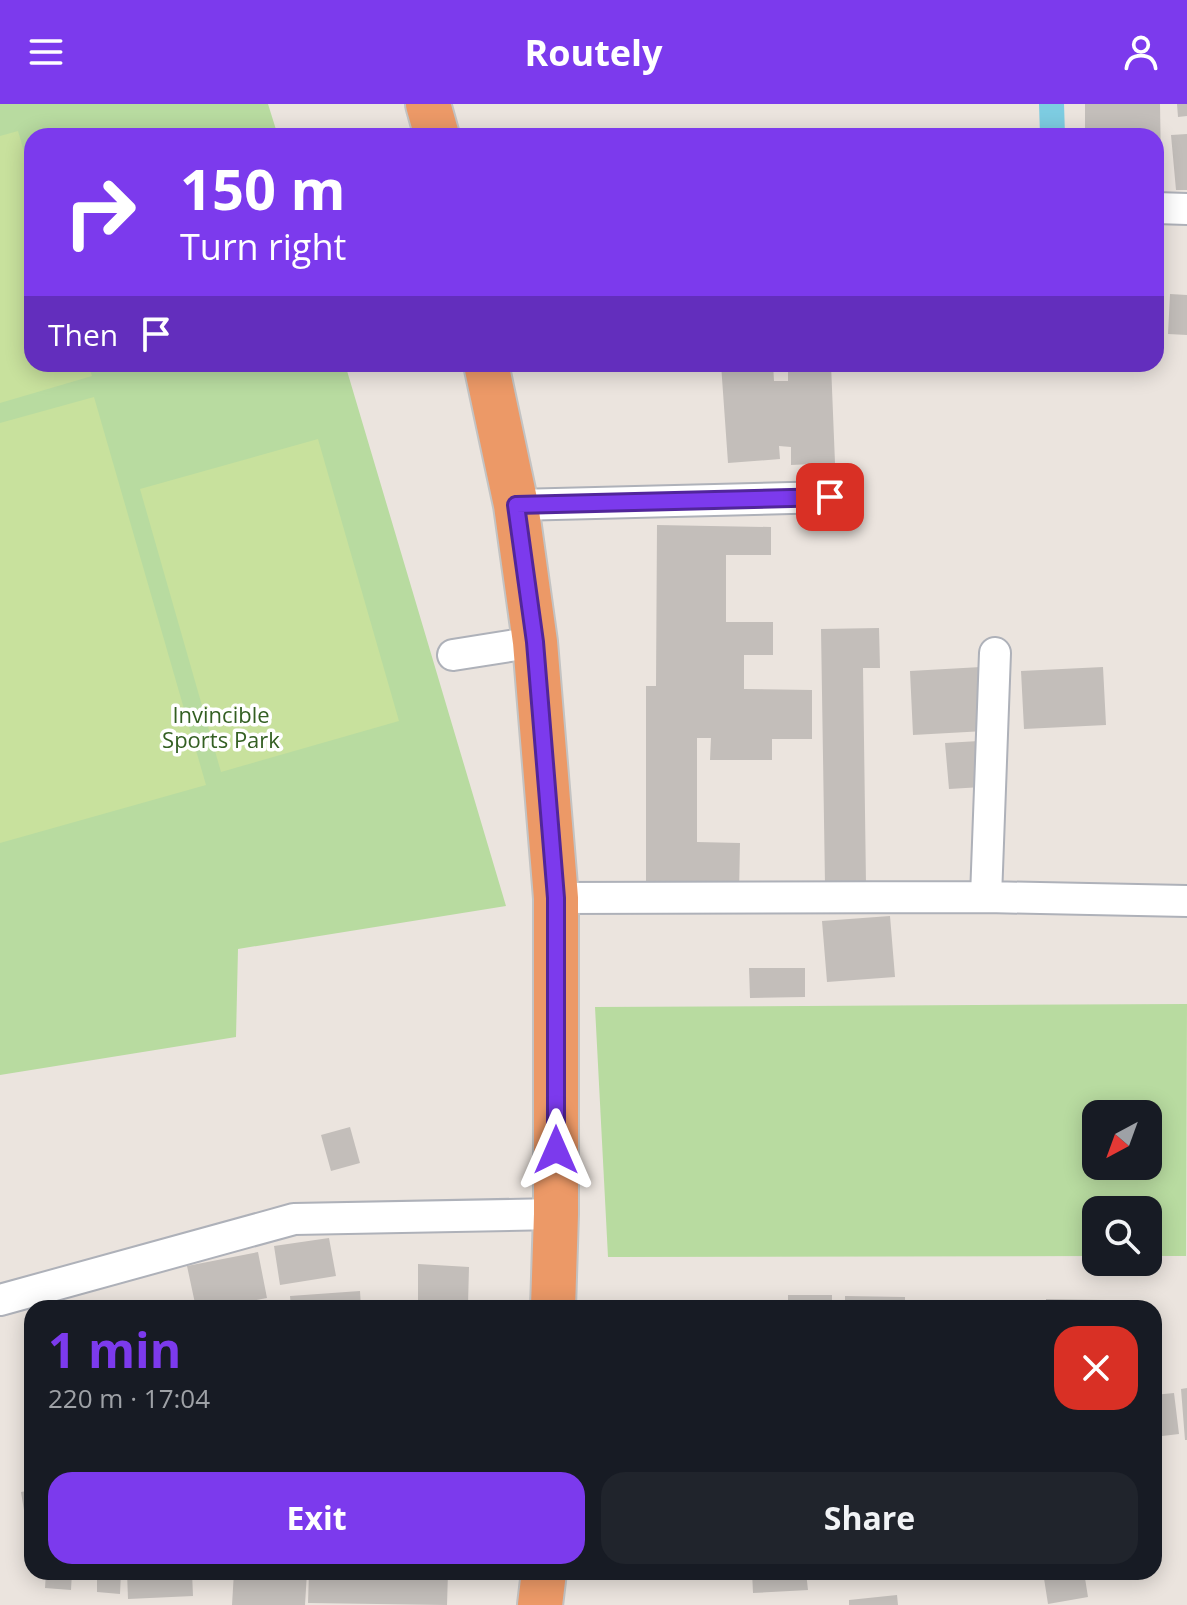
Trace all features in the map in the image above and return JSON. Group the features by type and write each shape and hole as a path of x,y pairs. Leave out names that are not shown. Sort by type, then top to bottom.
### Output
{"highway":[{"path":"428,104 435,128"},
{"path":"488,372 516,505 535,642 556,898 553,1300"},
{"path":"540,1605 543,1580"}],"street":[{"path":"1164,208 1187,209"},
{"path":"516,505 830,497"},
{"path":"453,655 535,642"},
{"path":"986,897 995,653"},
{"path":"556,898 986,897 1187,901"},
{"path":"0,1300 294,1219 556,1214"}],"green space":[{"name":"Invincible Sports Park","path":"0,104 268,104 276,128 24,128 24,372 347,372 506,906 238,949 236,1037 0,1075"},
{"path":"18,131 24,152 24,372 91,372 92,376 0,403 0,136"},
{"path":"94,397 206,785 0,843 0,423"},
{"path":"318,439 399,721 221,772 140,489"},
{"path":"1187,1004 1186,1256 1162,1256 1162,1196 1082,1196 1082,1256 608,1257 595,1007"}],"water":[{"path":"1039,104 1064,104 1065,128 1040,128"}],"building":[{"path":"1085,104 1160,104 1160,128 1085,128"},
{"path":"1177,104 1187,104 1187,116 1178,117"},
{"path":"1187,134 1187,190 1176,190 1171,135"},
{"path":"1170,294 1187,295 1187,335 1168,334"},
{"path":"722,372 773,372 774,381 788,381 788,372 831,372 835,463 791,465 791,447 779,446 780,459 728,463"},
{"path":"657,525 771,527 771,555 726,555 726,622 773,622 773,655 744,655 744,689 812,690 812,739 772,739 772,760 710,760 711,738 697,738 697,842 740,843 739,893 646,892 646,686 656,686"},
{"path":"879,628 880,668 863,668 866,884 825,884 821,629"},
{"path":"981,667 985,731 913,735 910,671"},
{"path":"1103,667 1106,725 1024,729 1021,671"},
{"path":"979,741 982,787 949,789 945,743"},
{"path":"890,916 895,977 827,982 822,921"},
{"path":"749,968 805,968 805,997 750,998"},
{"path":"350,1127 360,1163 331,1171 321,1135"},
{"path":"329,1238 336,1276 280,1285 274,1246"},
{"path":"258,1252 267,1298 194,1300 187,1266"},
{"path":"418,1264 469,1267 468,1300 418,1300"},
{"path":"360,1291 361,1300 290,1300 290,1296"},
{"path":"788,1295 832,1295 832,1300 788,1300"},
{"path":"845,1296 905,1297 905,1300 845,1300"},
{"path":"1187,1388 1187,1440 1185,1440 1181,1389"},
{"path":"1174,1393 1179,1434 1162,1436 1162,1394"},
{"path":"46,1580 72,1580 71,1590 45,1588"},
{"path":"97,1580 121,1580 120,1594 97,1592"},
{"path":"127,1580 192,1580 193,1596 128,1599"},
{"path":"234,1580 307,1580 305,1605 232,1605"},
{"path":"309,1580 448,1580 447,1605 308,1603"},
{"path":"752,1580 807,1580 808,1590 753,1593"},
{"path":"1044,1580 1085,1580 1088,1597 1048,1604"},
{"path":"897,1595 898,1605 849,1605 849,1600"}],"route":[{"path":"556,1150 556,898 535,642 516,505 830,497"}]}
